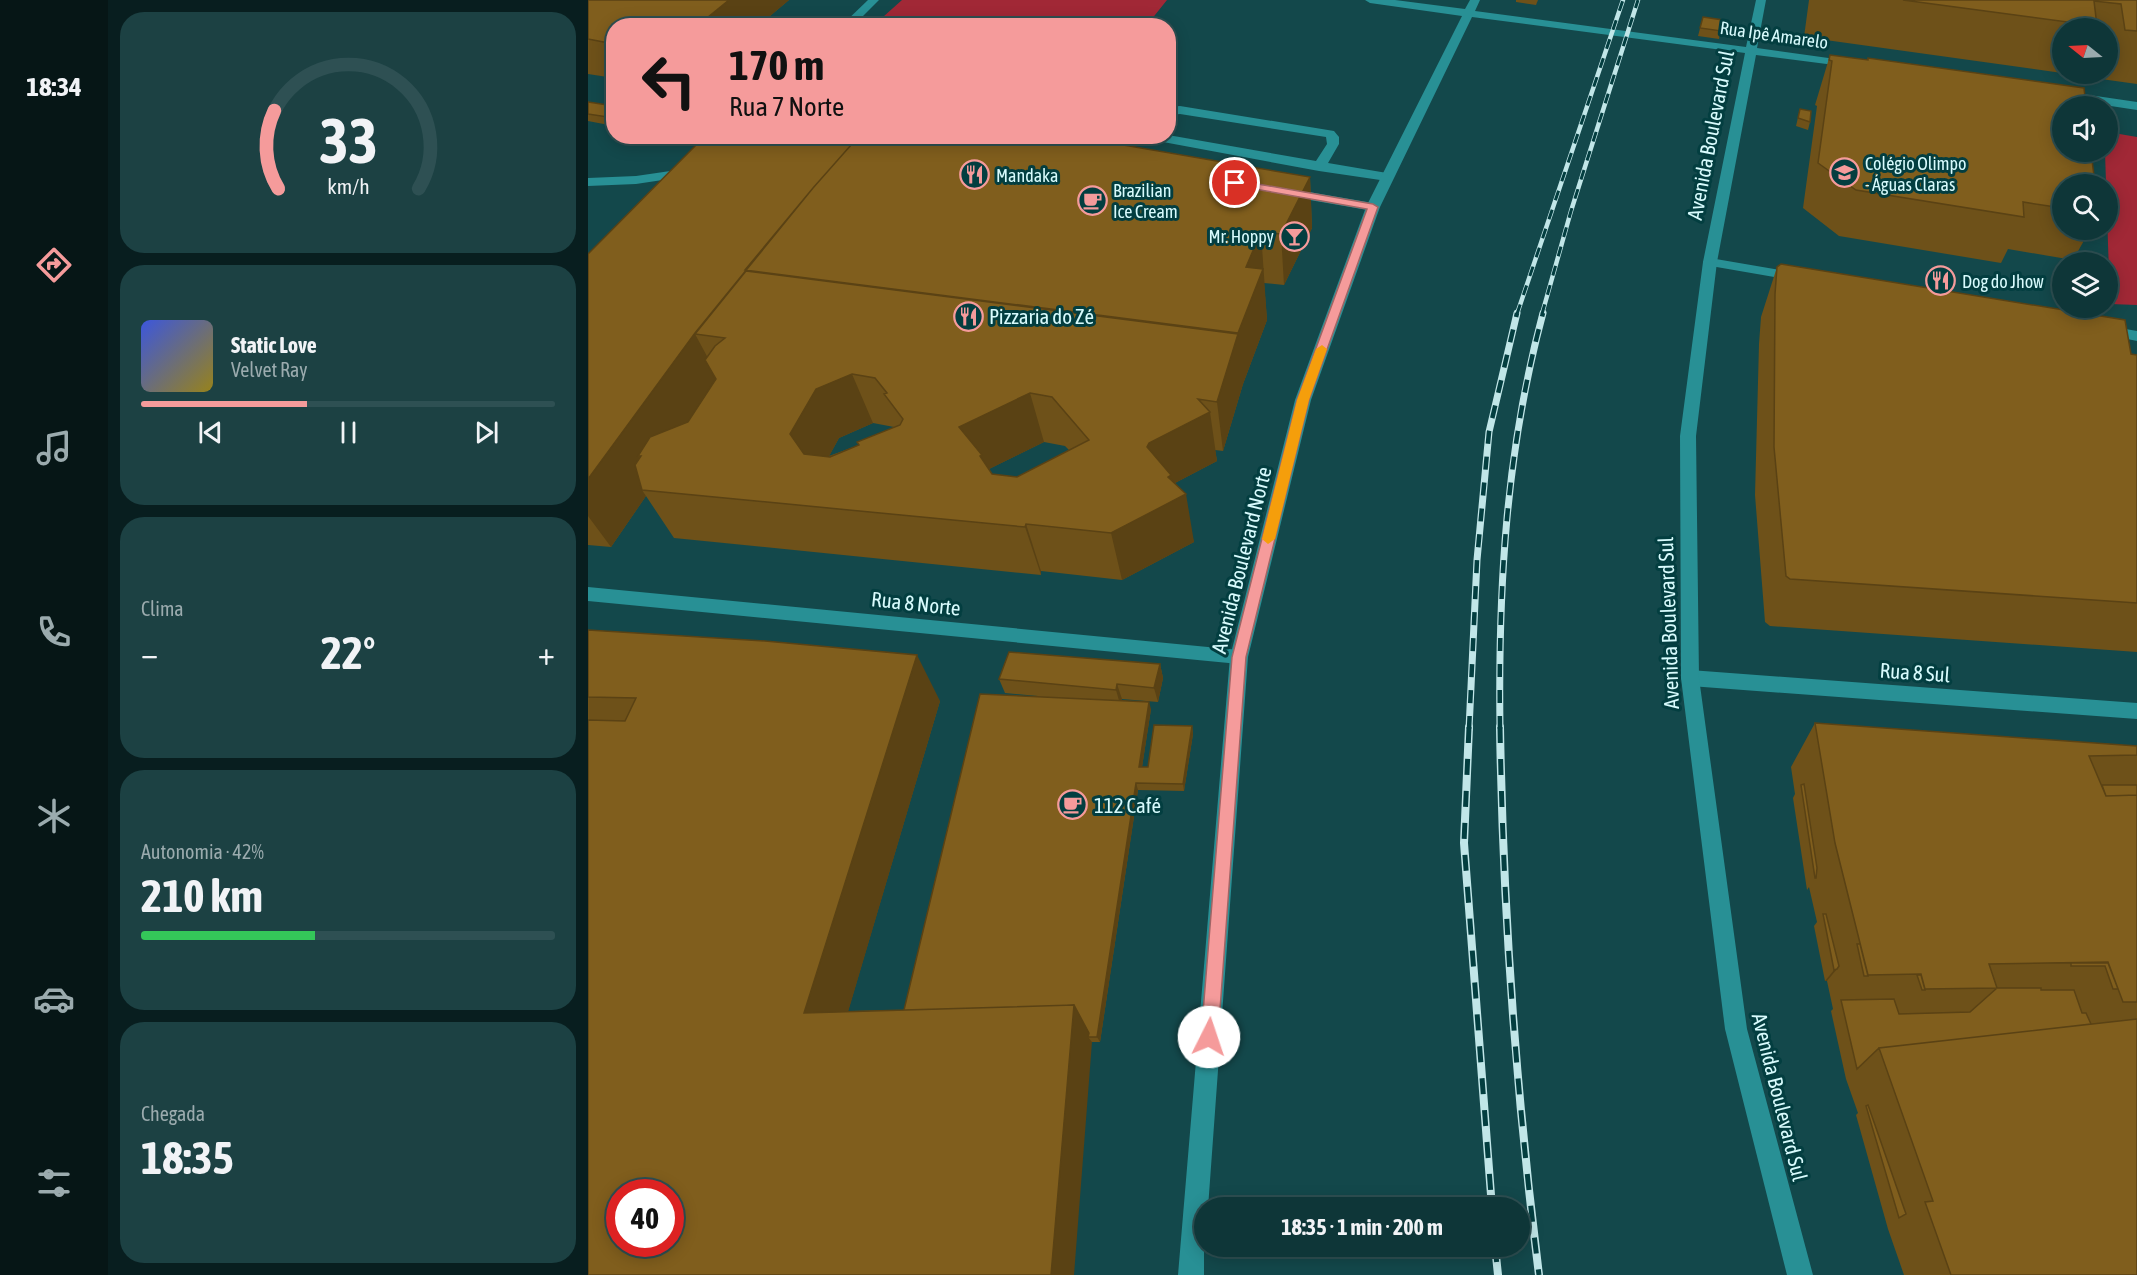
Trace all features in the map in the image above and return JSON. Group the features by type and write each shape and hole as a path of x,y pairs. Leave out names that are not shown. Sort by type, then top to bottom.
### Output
{"street":[{"path":"855,18 874,0"},
{"name":"Rua Ipê Amarelo","path":"1370,0 1472,7 1521,20 1868,66"},
{"name":"Avenida Boulevard Sul","path":"1761,0 1710,262 1688,436 1690,678 1736,1029 1800,1275"},
{"name":"Avenida Boulevard Norte","path":"1191,1275 1239,657 1303,400 1373,207 1472,7"},
{"path":"2055,94 2137,106"},
{"path":"1176,110 1330,134 1334,137 1333,144 1319,167"},
{"path":"1176,141 1387,177"},
{"path":"1116,144 1092,159 1121,164"},
{"path":"588,182 603,182 688,169 668,189"},
{"path":"588,196 603,182"},
{"path":"1270,189 1373,207"},
{"path":"1710,262 1814,280"},
{"path":"2091,328 2137,336"},
{"name":"Rua 8 Norte","path":"588,594 1239,657"},
{"name":"Rua 8 Sul","path":"1690,678 2137,711"}],"shaded area":[{"path":"902,0 1167,0 1153,18 882,18"},
{"path":"2118,134 2137,137 2137,305 2118,304 2118,252 2108,252 2108,240 2118,240 2118,174 2106,174 2105,162 2118,162"}],"building":[{"path":"588,0 729,0 707,18 606,18 606,42 588,39"},
{"path":"1903,0 2137,0 2137,31 2125,30 2121,4 2094,1 2096,18 2052,18 2052,20"},
{"path":"1703,17 1723,20 1721,31 1700,28"},
{"path":"1830,55 1868,60 1868,58 2084,88 2085,96 2052,96 2052,162 2092,162 2094,174 2052,174 2052,206 2023,202 2024,217 1856,190 1818,163 1832,61 1829,60"},
{"path":"588,102 606,105 606,117 588,114"},
{"path":"1800,109 1811,111 1810,122 1798,118"},
{"path":"697,144 852,144 813,188 695,333 588,479 588,254"},
{"path":"852,144 1118,144 1310,177 1281,234 1261,232 1246,267 1263,269 1238,333 745,270"},
{"path":"1781,264 2052,308 2052,318 2125,320 2131,354 2137,355 2137,603 1790,579 1786,576 1774,447 1777,267"},
{"path":"746,271 1238,334 1217,402 1198,399 1210,412 1149,443 1147,447 1171,475 1168,477 1186,494 1111,533 1026,524 1025,527 642,490 635,465 650,437 688,422 716,379 705,360 715,346 725,338 695,334","holes":["852,374 875,378 903,419 900,425 857,442 859,445 830,457 804,454 790,434 816,389","1030,393 1052,397 1089,440 1017,477 992,474 980,456 982,455 959,427"]},
{"path":"588,630 765,641 917,655 804,1013 1074,1005 1051,1275 588,1275 588,720 625,721 636,698 588,697"},
{"path":"1009,652 1160,664 1154,688 1117,684 1116,690 999,679"},
{"path":"980,694 1149,702 1139,767 1148,767 1154,725 1192,726 1183,784 1136,783 1097,1037 1088,1037 1089,1033 1074,1005 904,1010"},
{"path":"1815,723 2137,746 2137,755 2089,756 2106,796 2137,795 2137,1002 2123,1002 2108,962 1989,964 1997,988 1925,989 1921,974 1868,975 1835,843"},
{"path":"1804,784 1817,868 1816,878 1801,785"},
{"path":"2102,785 2137,785 2137,795 2106,796"},
{"path":"1823,914 1826,914 1839,966 1834,970"},
{"path":"1857,944 1860,944 1868,976 1864,976"},
{"path":"2071,963 2108,963 2118,989 2113,989 2105,966 2071,966"},
{"path":"1917,975 1921,975 1925,990 1922,990"},
{"path":"1997,988 2074,990 2082,1013 2086,1013 2091,1024 1879,1048 1857,1069 1841,1000 1894,999 1899,1014 1970,1012"},
{"path":"2137,1019 2137,1275 1951,1275 1925,1202 1933,1201 1879,1048"},
{"path":"1868,1105 1906,1214 1899,1218 1866,1106"}],"railway":[{"path":"1517,314 1623,0"},
{"path":"1542,314 1571,211 1638,0"},
{"path":"1469,729 1477,560 1489,432 1517,313"},
{"path":"1500,727 1501,624 1507,520 1520,416 1543,313"},
{"path":"1469,727 1464,843 1491,1197"},
{"path":"1500,727 1504,865 1512,1002 1539,1275"},
{"path":"1496,1257 1498,1275"}],"slow traffic":[{"path":"1268,539 1303,400 1322,349"}],"place":[{"name":"Colégio Olimpo - Águas Claras","path":"1844,173"},
{"name":"Mandaka","path":"975,175"},
{"name":"Brazilian Ice Cream","path":"1092,200"},
{"name":"Mr. Hoppy","path":"1295,236"},
{"name":"Dog do Jhow","path":"1941,281"},
{"name":"Pizzaria do Zé","path":"968,316"},
{"name":"112 Café","path":"1073,805"}],"route":[{"path":"1209,1037 1239,657 1303,400 1373,207 1235,183"}]}
